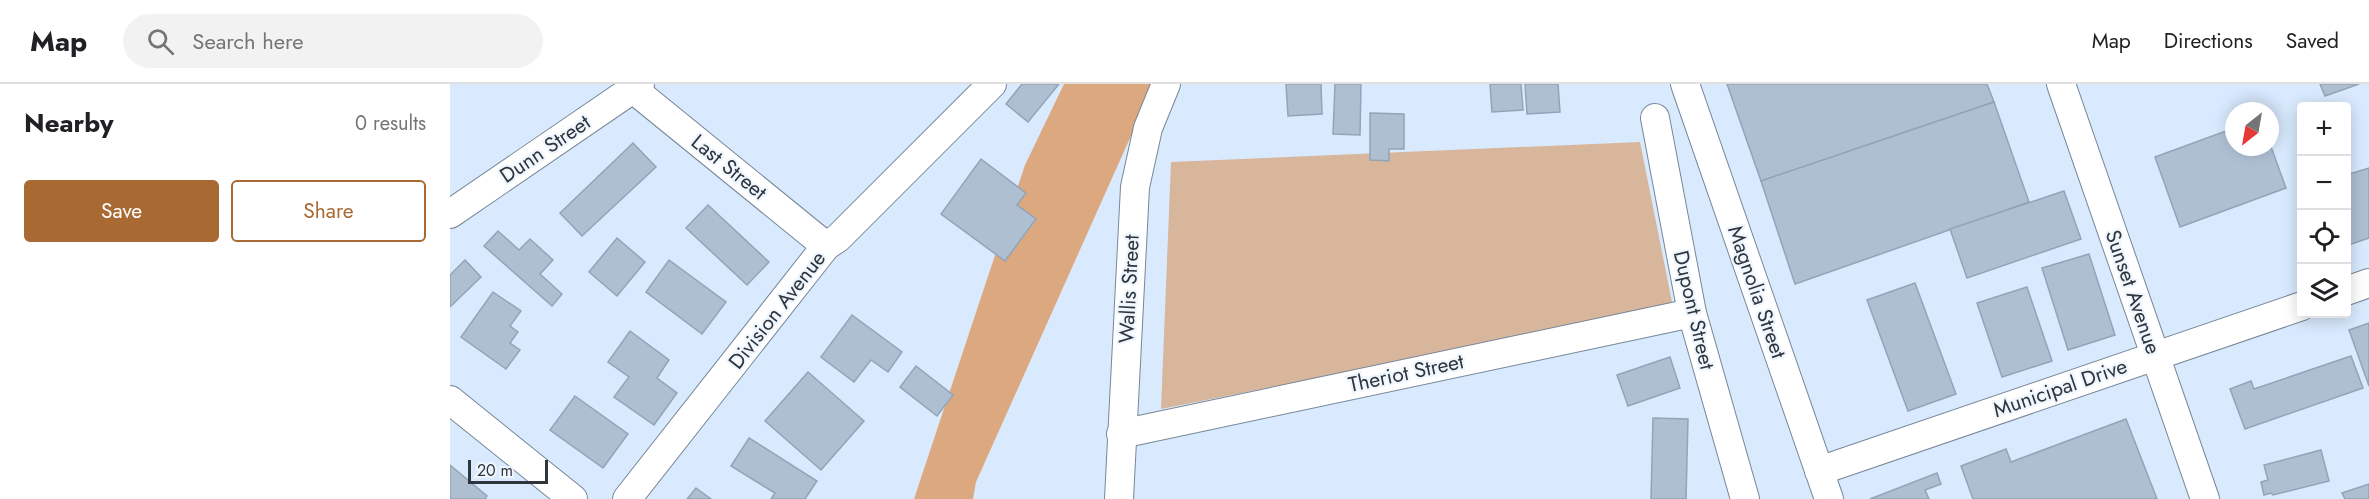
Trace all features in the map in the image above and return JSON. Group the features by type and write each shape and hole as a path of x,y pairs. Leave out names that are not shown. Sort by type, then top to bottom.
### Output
{"street":[{"name":"Division Avenue","path":"627,499 826,246 838,238 992,84"},
{"name":"Wallis Street","path":"1119,499 1120,434 1135,186 1148,128 1166,84"},
{"name":"Magnolia Street","path":"1685,84 1829,499"},
{"name":"Sunset Avenue","path":"2061,84 2205,499"},
{"name":"Last Street","path":"636,86 826,246"},
{"name":"Dunn Street","path":"450,214 636,86"},
{"name":"Dupont Street","path":"1655,118 1692,313 1745,499"},
{"path":"2351,289 2369,283"},
{"name":"Municipal Drive","path":"1819,471 2297,307"},
{"name":"Theriot Street","path":"1120,434 1692,313"},
{"path":"450,400 573,499"}],"shaded area":[{"path":"1064,84 1152,84 1143,109 976,482 973,499 914,499 1025,165"},
{"path":"1640,142 1673,307 1161,409 1171,162"}],"building":[{"path":"1022,84 1059,84 1028,122 1006,104"},
{"path":"1286,84 1321,84 1322,114 1288,116"},
{"path":"1335,84 1361,84 1360,135 1333,134"},
{"path":"1490,84 1521,84 1523,110 1492,112"},
{"path":"1525,84 1558,84 1560,112 1527,114"},
{"path":"1727,84 1987,84 1994,102 1761,181"},
{"path":"2320,84 2359,84 2325,96"},
{"path":"1994,102 2029,202 1795,284 1761,181"},
{"path":"1370,113 1404,114 1404,149 1389,149 1389,161 1370,160"},
{"path":"2225,131 2225,156 2274,156 2286,188 2180,227 2155,157"},
{"path":"633,143 656,167 582,236 560,213"},
{"path":"981,159 1026,193 1017,205 1036,219 1005,261 941,214"},
{"path":"2369,168 2369,238 2351,244 2351,210 2351,173"},
{"path":"2064,191 2081,239 1967,278 1950,229"},
{"path":"708,205 769,262 747,285 686,228"},
{"path":"498,231 519,250 530,239 553,260 540,274 562,294 552,306 484,246"},
{"path":"617,238 645,262 617,296 589,272"},
{"path":"2089,254 2115,335 2068,350 2042,268"},
{"path":"465,260 481,277 450,307 450,275"},
{"path":"669,260 726,302 702,334 646,292"},
{"path":"1915,283 1956,394 1908,411 1867,300"},
{"path":"2027,287 2052,361 2002,377 1977,303"},
{"path":"493,292 521,311 510,326 518,332 510,343 520,350 506,369 461,337"},
{"path":"852,315 902,352 888,372 871,360 854,382 821,357"},
{"path":"2369,323 2369,386 2349,330"},
{"path":"630,331 669,360 657,378 677,393 654,425 614,397 629,377 608,362"},
{"path":"2351,356 2363,388 2245,429 2230,389 2251,381 2254,389"},
{"path":"1670,357 1680,388 1628,406 1617,375"},
{"path":"916,366 953,395 937,416 900,387"},
{"path":"808,372 864,421 821,470 765,421"},
{"path":"575,396 628,434 603,468 550,430"},
{"path":"1653,418 1688,419 1686,499 1651,499"},
{"path":"2126,419 2157,499 1973,499 1961,466 2006,449 2011,462"},
{"path":"749,438 817,481 805,499 771,499 775,493 731,466"},
{"path":"2321,450 2329,481 2273,495 2271,493 2264,495 2261,482 2268,480 2264,465"},
{"path":"450,465 487,496 485,499 450,499"},
{"path":"1937,473 1941,484 1925,490 1929,499 1870,499"},
{"path":"2369,484 2369,499 2345,499 2342,493"},
{"path":"696,488 711,499 687,499"}]}
